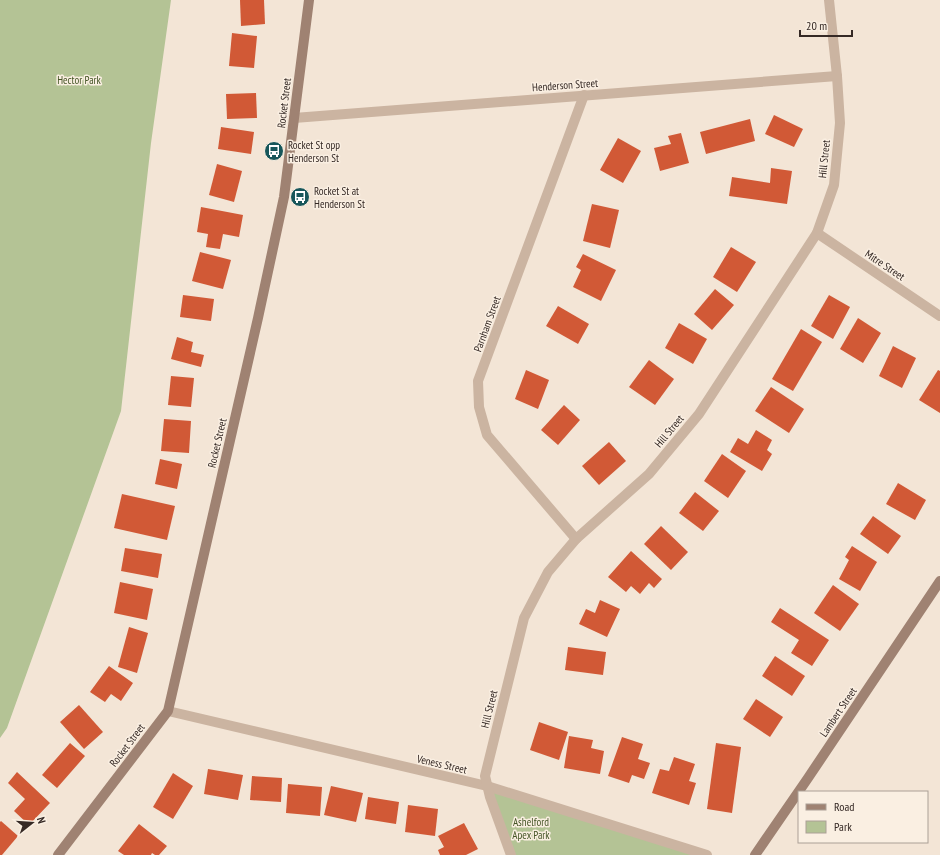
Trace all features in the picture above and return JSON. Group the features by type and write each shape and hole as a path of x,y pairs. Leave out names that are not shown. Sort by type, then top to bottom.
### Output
{"street":[{"name":"Rocket Street","path":"58,855 168,711 257,325 284,197 310,0"},
{"name":"Hill Street","path":"511,855 490,798 485,776 524,618 548,572 576,539 649,474 699,414 817,233 834,185 840,123 829,0"},
{"name":"Henderson Street","path":"294,118 837,76"},
{"name":"Parnham Street","path":"576,539 487,435 479,407 478,381 584,95"},
{"name":"Mitre Street","path":"817,233 940,316"},
{"name":"Lambert Street","path":"799,791 940,581"},
{"name":"Veness Street","path":"168,711 487,786 707,855"},
{"name":"Lambert Street","path":"755,855 798,793"}],"green space":[{"name":"Hector Park","path":"0,0 171,0 151,143 121,411 7,728 0,738"},
{"name":"Ashelford Apex Park","path":"487,786 695,855 512,855"}],"building":[{"path":"240,0 264,0 265,24 241,26"},
{"path":"232,33 257,36 254,68 229,66"},
{"path":"256,93 257,118 227,119 226,94"},
{"path":"774,115 803,129 794,147 765,134"},
{"path":"750,119 755,141 706,154 700,132"},
{"path":"221,127 254,132 251,154 218,149"},
{"path":"681,133 689,163 660,171 654,148 671,144 668,136"},
{"path":"618,138 641,151 623,183 600,170"},
{"path":"217,164 242,171 234,202 209,195"},
{"path":"771,168 792,171 787,204 729,196 732,177 770,183"},
{"path":"592,204 619,210 610,248 583,241"},
{"path":"201,207 243,215 239,237 223,234 220,249 206,247 208,234 197,232"},
{"path":"731,247 756,262 737,292 713,277"},
{"path":"200,252 231,260 223,289 192,281"},
{"path":"583,254 616,270 601,301 573,287 581,270 576,267"},
{"path":"715,289 734,305 712,330 694,314"},
{"path":"183,295 214,299 211,321 180,317"},
{"path":"829,295 850,307 833,339 811,326"},
{"path":"558,306 589,324 578,344 546,326"},
{"path":"858,318 881,333 863,363 840,349"},
{"path":"679,323 707,339 693,364 665,348"},
{"path":"801,329 822,342 793,391 772,379"},
{"path":"177,337 193,342 191,352 204,355 201,367 171,359"},
{"path":"893,346 916,358 902,388 879,376"},
{"path":"649,360 674,379 655,405 629,387"},
{"path":"526,370 549,380 538,409 515,399"},
{"path":"938,370 940,371 940,413 919,400"},
{"path":"171,376 194,378 191,407 168,405"},
{"path":"771,387 804,409 789,433 755,411"},
{"path":"564,405 580,420 558,445 541,430"},
{"path":"164,419 191,421 189,453 161,451"},
{"path":"756,430 772,440 767,450 772,454 762,471 730,452 738,438 748,444"},
{"path":"609,442 626,461 599,485 582,466"},
{"path":"722,454 746,471 728,498 704,481"},
{"path":"160,459 182,464 177,489 155,484"},
{"path":"898,483 926,500 915,520 886,504"},
{"path":"695,492 719,511 703,531 679,513"},
{"path":"122,494 175,506 167,540 114,528"},
{"path":"873,516 901,536 888,554 860,534"},
{"path":"661,526 688,552 671,570 644,544"},
{"path":"852,546 877,562 860,591 839,579 849,560 845,557"},
{"path":"125,548 162,554 158,578 121,571"},
{"path":"631,551 662,579 654,588 649,583 640,594 631,586 626,592 608,577"},
{"path":"120,582 153,589 147,620 114,613"},
{"path":"833,585 859,604 840,631 814,613"},
{"path":"600,600 620,609 607,637 579,624 586,609 595,613"},
{"path":"780,608 829,640 812,666 791,653 799,640 771,622"},
{"path":"129,627 148,633 137,673 118,667"},
{"path":"568,647 606,652 603,675 565,670"},
{"path":"775,656 805,676 792,696 762,676"},
{"path":"109,666 133,683 121,701 111,694 105,702 90,692"},
{"path":"756,699 783,717 770,737 743,719"},
{"path":"79,705 103,732 84,749 60,722"},
{"path":"539,722 568,732 559,760 530,750"},
{"path":"569,736 593,740 591,748 604,751 600,774 564,768"},
{"path":"622,737 643,744 638,759 650,763 644,779 632,775 629,783 608,776"},
{"path":"70,743 85,756 57,788 42,775"},
{"path":"716,743 741,747 732,813 707,809"},
{"path":"674,757 695,764 689,781 696,783 689,805 652,793 660,769 669,771"},
{"path":"208,769 243,775 238,800 204,794"},
{"path":"17,772 50,803 29,825 14,811 25,799 8,783"},
{"path":"173,773 193,786 173,819 153,807"},
{"path":"252,776 282,778 281,802 250,800"},
{"path":"288,784 322,787 320,816 286,813"},
{"path":"331,786 363,793 356,822 324,815"},
{"path":"368,797 399,802 396,824 365,819"},
{"path":"408,805 438,809 435,836 405,832"},
{"path":"1,821 18,836 2,855 0,855 0,822"},
{"path":"464,823 478,849 466,855 440,855 438,850 444,847 438,836"},
{"path":"139,824 167,846 159,855 152,853 151,855 124,855 118,851"}],"place":[{"name":"Rocket St opp Henderson St","path":"274,151"},
{"name":"Rocket St at Henderson St","path":"300,197"}]}
